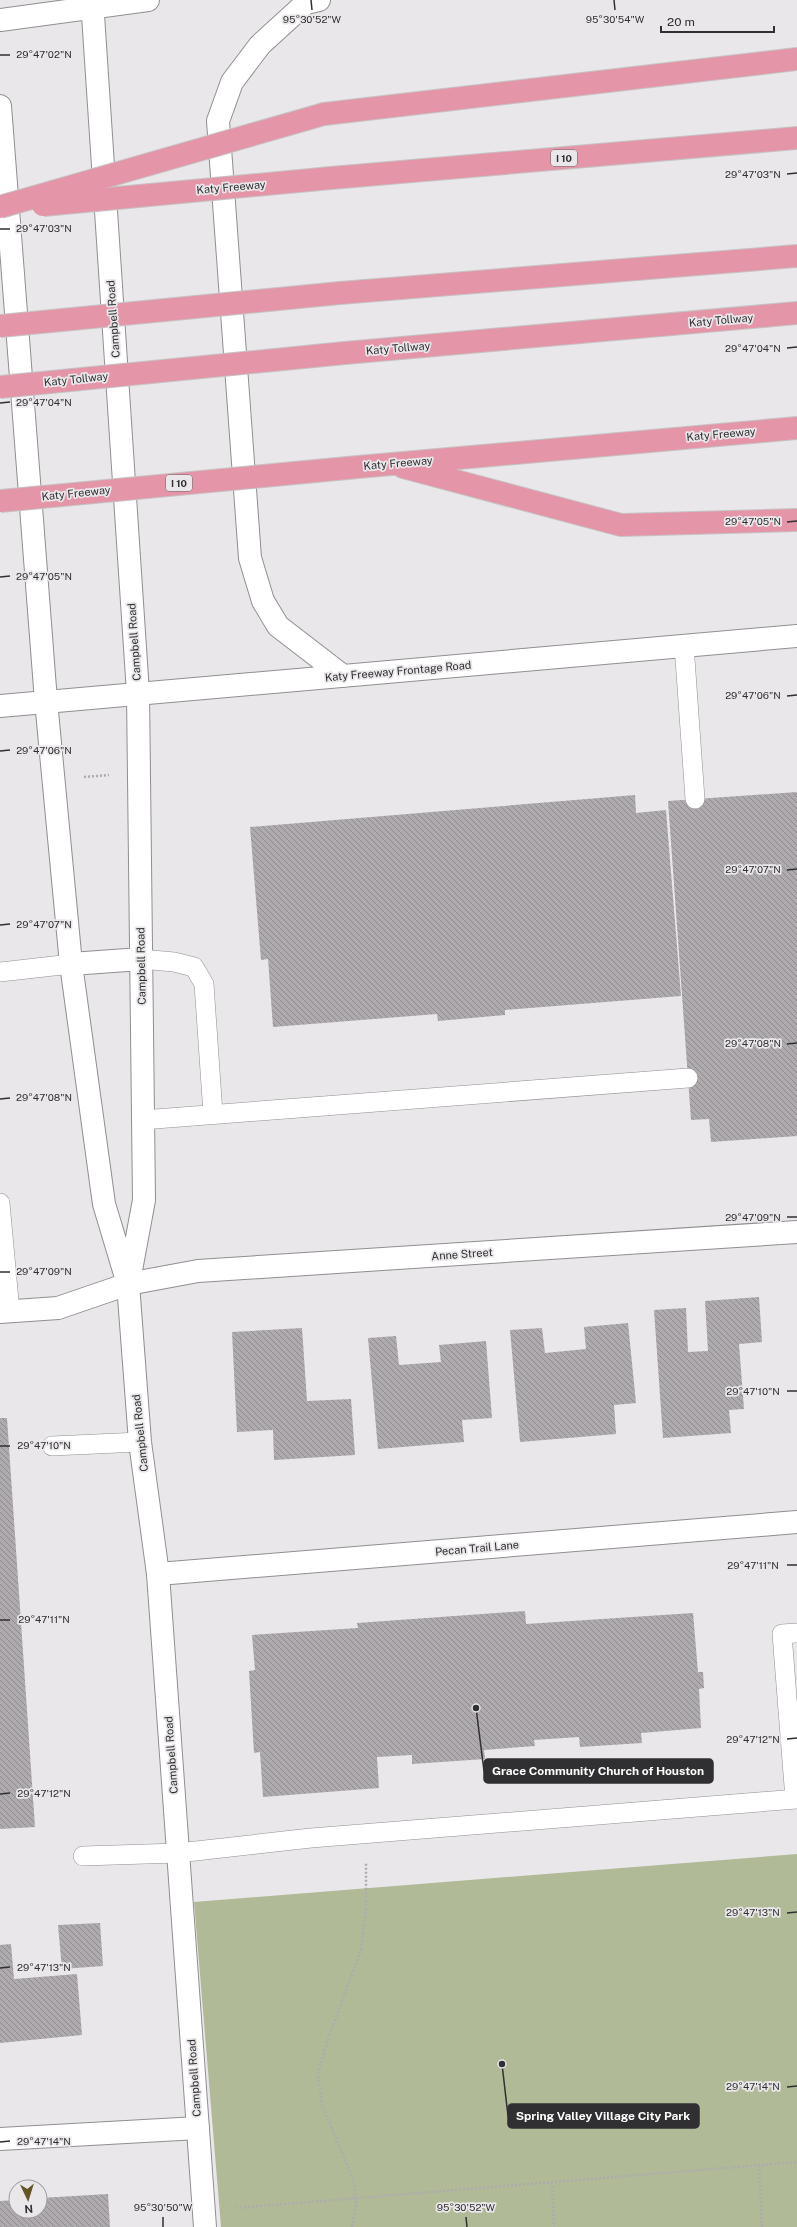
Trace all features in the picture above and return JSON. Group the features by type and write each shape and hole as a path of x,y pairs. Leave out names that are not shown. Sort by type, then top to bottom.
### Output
{"highway":[{"path":"0,208 324,114 797,59"},
{"name":"Katy Freeway","path":"0,208 797,138"},
{"path":"0,326 340,293 797,256"},
{"name":"Katy Tollway","path":"0,387 345,353 797,313"},
{"name":"Katy Freeway","path":"0,501 389,463 797,428"},
{"path":"389,463 621,525 797,520"}],"street":[{"path":"0,20 93,3 148,0"},
{"path":"318,0 306,3 260,45 232,82 218,121 250,558 263,601 278,626 343,676"},
{"name":"Campbell Road","path":"93,3 138,693 144,1200 128,1284"},
{"name":"Campbell Road","path":"0,106 46,701 71,964 104,1204 128,1284 140,1442 158,1574 205,2227"},
{"name":"Katy Freeway Frontage Road","path":"0,706 797,636"},
{"path":"71,964 141,960"},
{"name":"Anne Street","path":"5,1312 58,1308 128,1284 198,1271 797,1232"},
{"name":"Pecan Trail Lane","path":"158,1574 797,1522"},
{"path":"0,2139 198,2128"}],"lane":[{"path":"684,645 695,799"},
{"path":"141,960 174,962 194,967 204,984 214,1114"},
{"path":"0,972 71,964"},
{"path":"142,1120 688,1078"},
{"path":"0,1207 5,1312"},
{"path":"52,1446 140,1442"},
{"path":"83,1856 178,1853 366,1833 796,1799 782,1634 797,1633"}],"path":[{"path":"80,777 111,774"},
{"path":"352,2227 355,2198 354,2181 322,2106 318,2073 328,2039 361,1950 366,1908 366,1833"},
{"path":"236,2208 797,2162"},
{"path":"759,2165 762,2227"},
{"path":"552,2182 554,2227"}],"green space":[{"path":"797,1854 797,2227 221,2227 194,1902"}],"building":[{"path":"797,792 797,1136 711,1142 709,1119 691,1120 668,801"},
{"path":"635,795 636,813 666,810 681,996 505,1010 505,1015 438,1021 437,1014 273,1027 268,959 261,960 250,827"},
{"path":"759,1297 762,1342 739,1344 744,1409 729,1410 731,1433 663,1438 654,1310 686,1308 688,1352 708,1351 705,1301"},
{"path":"628,1323 636,1403 614,1405 616,1434 520,1442 510,1330 542,1328 545,1353 586,1349 584,1327"},
{"path":"302,1328 307,1401 351,1399 355,1455 274,1460 273,1430 237,1432 232,1332"},
{"path":"396,1336 399,1365 441,1362 439,1345 486,1341 492,1418 462,1420 464,1442 378,1449 368,1338"},
{"path":"0,1418 7,1418 35,1827 0,1829"},
{"path":"525,1611 526,1624 693,1613 698,1672 703,1672 704,1688 699,1689 701,1728 641,1733 642,1743 580,1747 579,1737 534,1740 535,1746 484,1750 485,1759 412,1764 412,1755 377,1757 379,1788 263,1797 260,1752 254,1753 249,1671 255,1670 252,1635 358,1628 357,1623"},
{"path":"100,1923 103,1966 62,1969 58,1925"},
{"path":"11,1944 14,1979 77,1974 82,2035 0,2043 0,1945"},
{"path":"108,2194 110,2227 0,2227 0,2201 8,2200 8,2219 48,2219 48,2198"}],"place":[{"name":"Grace Community Church of Houston","path":"476,1708"},
{"name":"Spring Valley Village City Park","path":"502,2064"}]}
